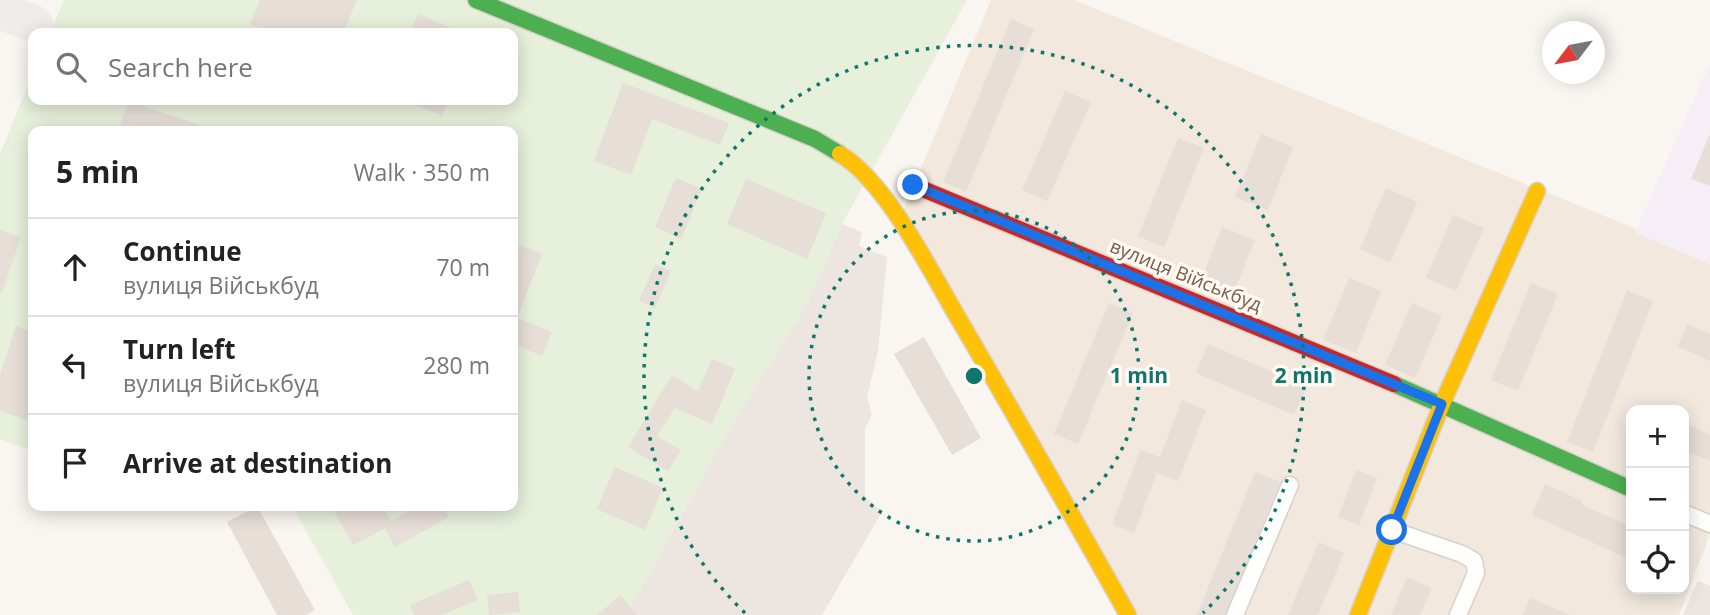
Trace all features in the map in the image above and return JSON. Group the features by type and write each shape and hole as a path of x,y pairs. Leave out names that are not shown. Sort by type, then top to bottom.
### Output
{"street":[{"path":"476,0 815,139 855,163 907,231 1031,440 1128,615"},
{"name":"вулиця Військбуд","path":"913,185 1442,404 1626,487"},
{"path":"1358,615 1442,404 1537,191"},
{"path":"1236,615 1290,485"},
{"path":"1689,515 1710,524"},
{"path":"1392,530 1462,554 1474,561 1476,573 1458,615"}],"shaded area":[{"path":"991,0 1074,0 1710,259 1710,535 1689,589 1689,405 1626,405 1626,594 1687,594 1679,615 1127,615 900,219"},
{"path":"1710,63 1710,264 1635,233"},
{"path":"842,224 862,232 859,246 887,257 878,351 867,398 872,414 865,429 865,496 882,512 822,615 626,615 725,437 808,302"},
{"path":"1698,581 1710,586 1710,615 1683,615"}],"green space":[{"path":"64,0 967,0 842,224 808,302 725,437 626,615 353,615 295,511 518,511 518,126 28,126 28,449 0,439 0,154 28,85 28,105 518,105 518,28 52,28"}],"building":[{"path":"260,0 357,0 345,28 259,28 250,24"},
{"path":"418,14 450,28 412,28"},
{"path":"1011,19 1034,29 966,192 943,182"},
{"path":"623,83 729,123 720,145 652,119 631,175 594,161"},
{"path":"1065,91 1091,102 1047,201 1022,190"},
{"path":"127,105 140,105 203,126 120,126"},
{"path":"415,105 447,105 442,116"},
{"path":"1261,134 1293,147 1268,210 1235,197"},
{"path":"1710,134 1710,186 1691,179"},
{"path":"1178,138 1204,148 1164,247 1138,236"},
{"path":"676,178 702,189 681,239 655,227"},
{"path":"746,179 826,213 807,259 727,224"},
{"path":"1386,188 1417,202 1390,263 1360,249"},
{"path":"1453,215 1484,228 1456,291 1426,278"},
{"path":"1222,227 1255,240 1230,301 1198,288"},
{"path":"0,230 21,237 2,293 0,293"},
{"path":"520,245 542,254 518,315"},
{"path":"655,264 671,271 655,308 639,301"},
{"path":"1349,278 1381,291 1356,353 1323,340"},
{"path":"1531,283 1558,294 1518,391 1491,380"},
{"path":"1627,290 1653,301 1593,452 1567,442"},
{"path":"1109,303 1133,313 1078,444 1054,434"},
{"path":"1412,303 1442,316 1415,378 1385,365"},
{"path":"518,318 552,332 542,356 518,346"},
{"path":"1687,324 1710,334 1710,361 1678,347"},
{"path":"16,326 28,330 28,420 0,411 0,375"},
{"path":"924,337 981,438 952,455 894,354"},
{"path":"1208,344 1307,387 1294,415 1196,373"},
{"path":"712,359 735,369 712,424 675,408 657,436 681,450 668,471 628,447 672,375 698,391"},
{"path":"1182,400 1206,410 1178,481 1157,473 1134,533 1112,525 1140,450 1160,457"},
{"path":"1689,425 1710,435 1710,461 1689,452"},
{"path":"615,467 663,488 645,530 597,509"},
{"path":"1356,470 1377,478 1359,525 1338,517"},
{"path":"1255,472 1280,482 1277,490 1225,615 1197,615"},
{"path":"1545,484 1626,525 1626,558 1532,515"},
{"path":"248,511 260,511 315,610 306,615 277,615 227,522"},
{"path":"334,511 386,511 391,521 410,511 446,511 449,517 395,547 385,528 353,545"},
{"path":"1319,542 1344,553 1318,615 1288,615"},
{"path":"1407,577 1432,588 1420,615 1391,615"},
{"path":"469,580 478,600 442,615 414,615 410,605"},
{"path":"518,592 520,612 489,615 487,595"},
{"path":"621,595 637,615 597,615"},
{"path":"1530,598 1570,615 1523,615"}],"taxiway":[{"path":"0,11 35,24"}],"traffic: fast":[{"path":"476,0 815,139 840,154"},
{"path":"1394,384 1626,487"}],"traffic: slow":[{"path":"840,154 874,184 920,251 1128,615"},
{"path":"1358,615 1442,404 1537,191"}],"traffic: jam":[{"path":"913,185 1394,384"}],"route":[{"path":"913,185 1442,404 1392,530"}]}
